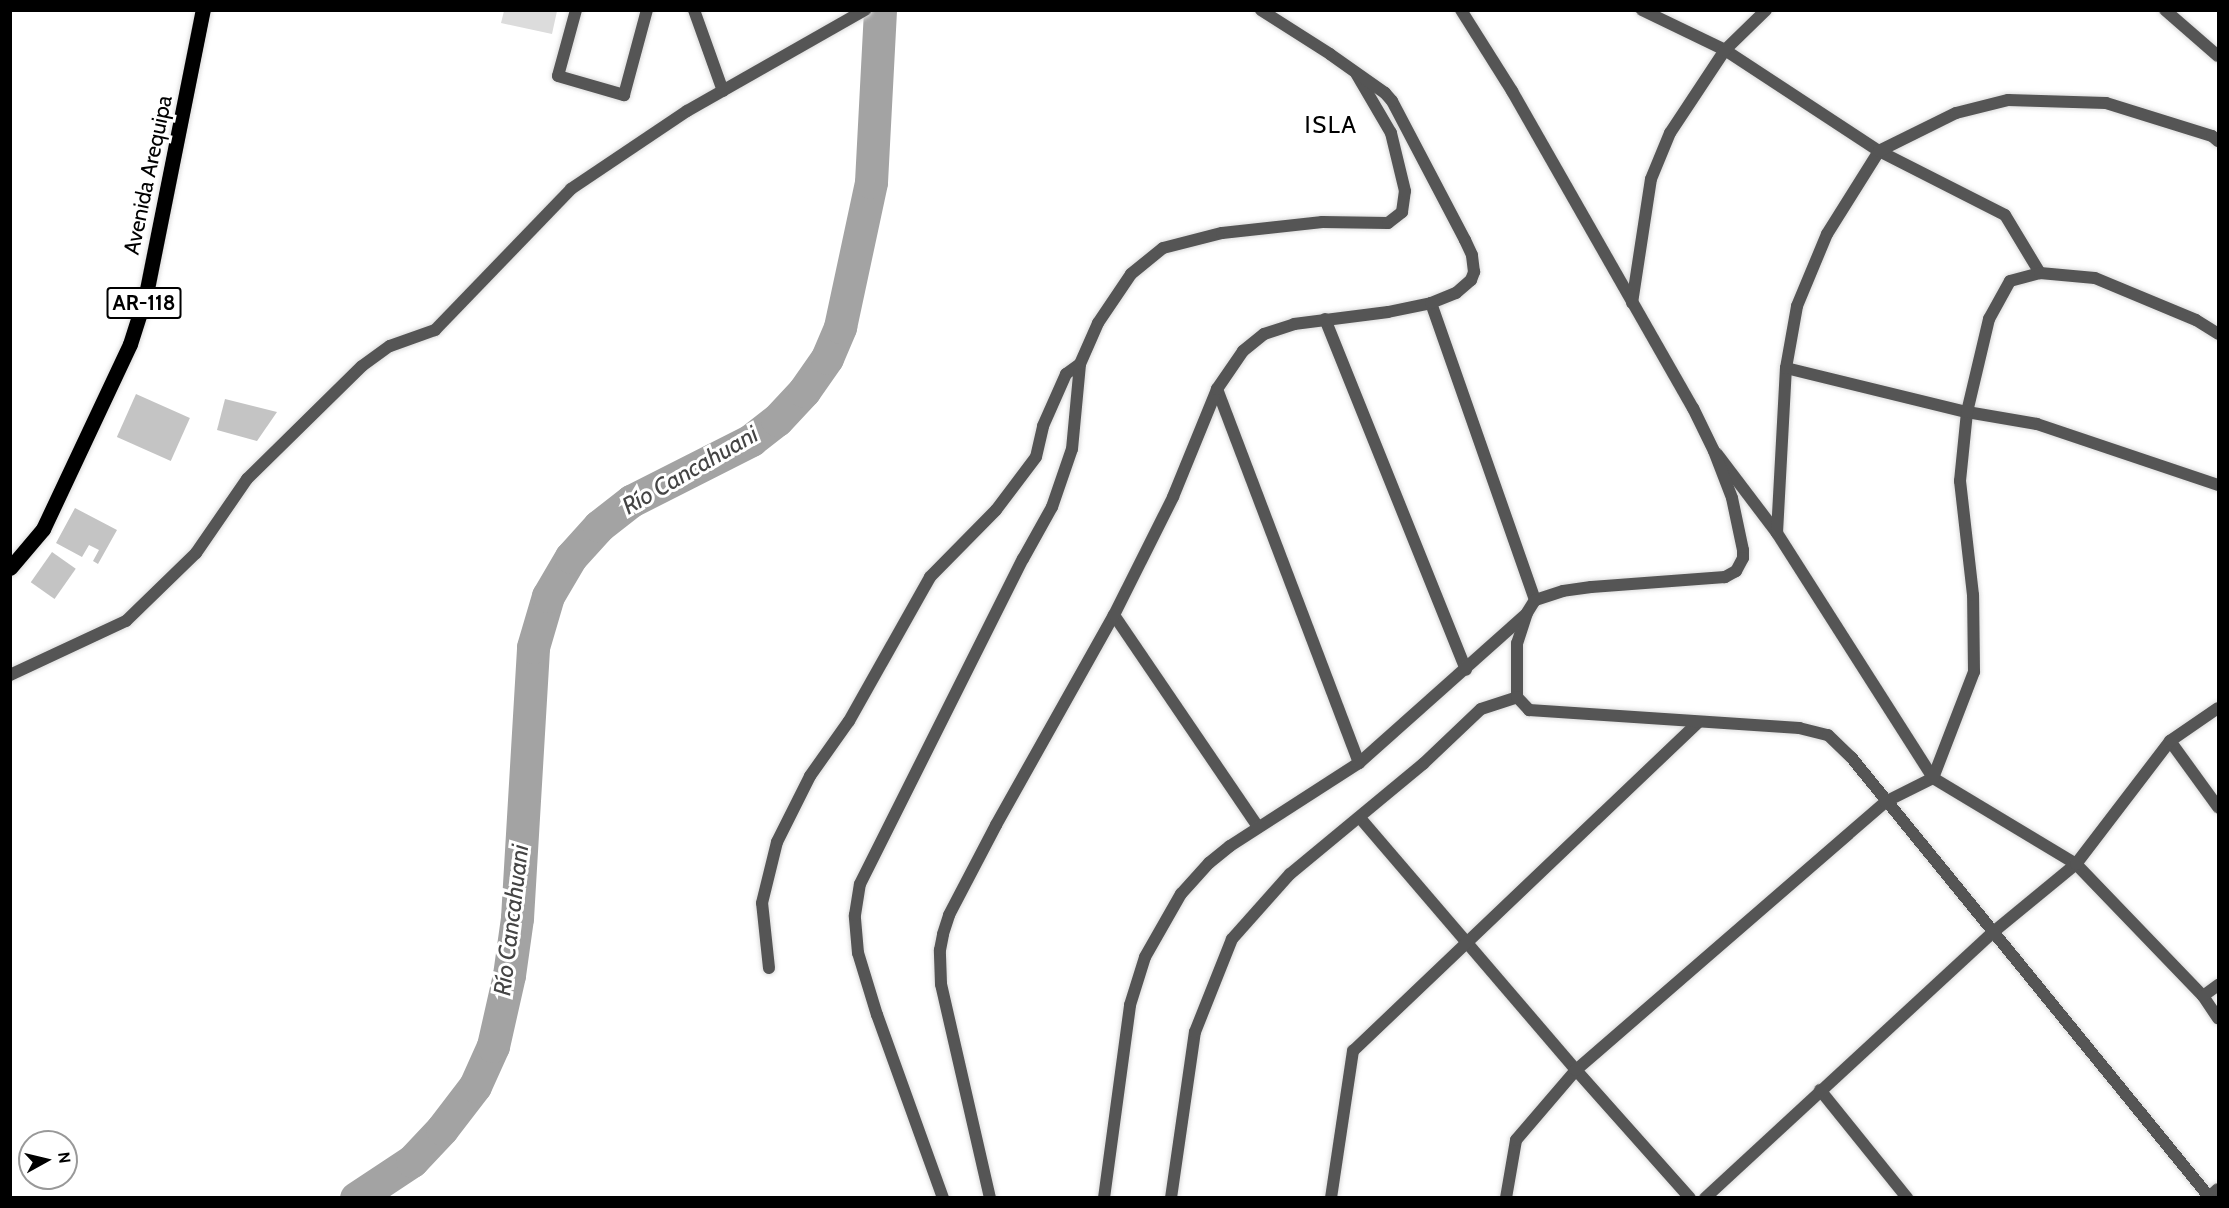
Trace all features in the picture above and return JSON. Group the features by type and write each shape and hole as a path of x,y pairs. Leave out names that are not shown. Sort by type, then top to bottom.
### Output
{"main road":[{"name":"Avenida Arequipa","path":"10,568 44,529 130,344 146,294 203,10"}],"street":[{"path":"576,10 558,76 624,94 647,10"},
{"path":"694,10 723,91"},
{"path":"10,675 126,621 196,554 247,479 362,366 390,346 435,330 571,189 687,111 865,10"},
{"path":"990,1197 941,984 940,950 943,934 949,915 990,835 1114,615 1173,497 1217,389 1243,351 1255,340 1277,329 1325,319 1388,312 1431,303 1464,287 1474,272 1472,255 1392,101 1356,72 1261,10"},
{"path":"1461,10 1512,91 1714,451 1732,498 1742,538 1743,558 1736,571 1725,577 1563,591 1535,600 1527,613 1517,643 1517,697 1529,710 1799,728 1828,735 1851,757 1992,933 2212,1195"},
{"path":"1642,10 1725,50 1879,151 2005,215 2040,273"},
{"path":"1632,303 1651,179 1670,133 1725,50 1766,10"},
{"path":"2165,10 2218,56"},
{"path":"943,1197 877,1016 858,952 855,915 860,884 1023,559 1052,507 1072,449 1080,364 1098,323 1131,274 1163,248 1222,233 1322,222 1388,223 1402,212 1405,191 1391,133 1356,72"},
{"path":"1777,533 1786,368 1797,306 1827,234 1879,151 1956,113 2008,100 2106,103 2212,136 2218,141"},
{"path":"1506,1197 1516,1140 1576,1070 1886,802 1933,778 1974,672 1973,595 1960,481 1967,412 1989,319 2010,281 2040,273 2095,278 2196,320 2218,334"},
{"path":"1431,303 1535,600"},
{"path":"1325,319 1466,670"},
{"path":"769,968 762,903 777,842 810,776 849,721 930,577 996,510 1036,458 1043,426 1066,374 1080,364"},
{"path":"1786,368 1967,412 2037,424 2218,484"},
{"path":"1217,389 1359,763"},
{"path":"1714,451 1777,533 1933,778 2076,864 2203,996 2218,1018"},
{"path":"1104,1197 1126,1029 1138,976 1145,957 1170,911 1209,863 1258,827 1359,763 1466,670 1527,613"},
{"path":"1114,615 1258,827"},
{"path":"1171,1197 1195,1032 1232,939 1290,874 1360,818 1481,710 1517,697"},
{"path":"1705,1197 1992,933 2076,864 2170,741 2218,708"},
{"path":"1331,1197 1353,1051 1698,722"},
{"path":"2170,741 2218,807"},
{"path":"1360,818 1576,1070 1690,1197"},
{"path":"2203,996 2218,985"},
{"path":"1820,1090 1907,1197"}],"shaded area":[{"path":"504,11 557,11 552,34 501,23"}],"building":[{"path":"136,394 190,418 171,461 117,437"},
{"path":"225,399 277,412 257,441 217,430"},
{"path":"75,508 117,530 98,564 93,561 99,550 89,545 82,557 56,543"},
{"path":"52,552 76,569 55,599 31,582"}],"waterway":[{"name":"Río Cancahuani","path":"356,1198 412,1161 442,1129 475,1086 493,1046 509,975 517,918 533,647 548,596 571,557 599,526 631,501 751,440 777,420 804,391 827,358 840,327 871,182 880,10"}],"district":[{"name":"ISLA","path":"1331,125"}]}
